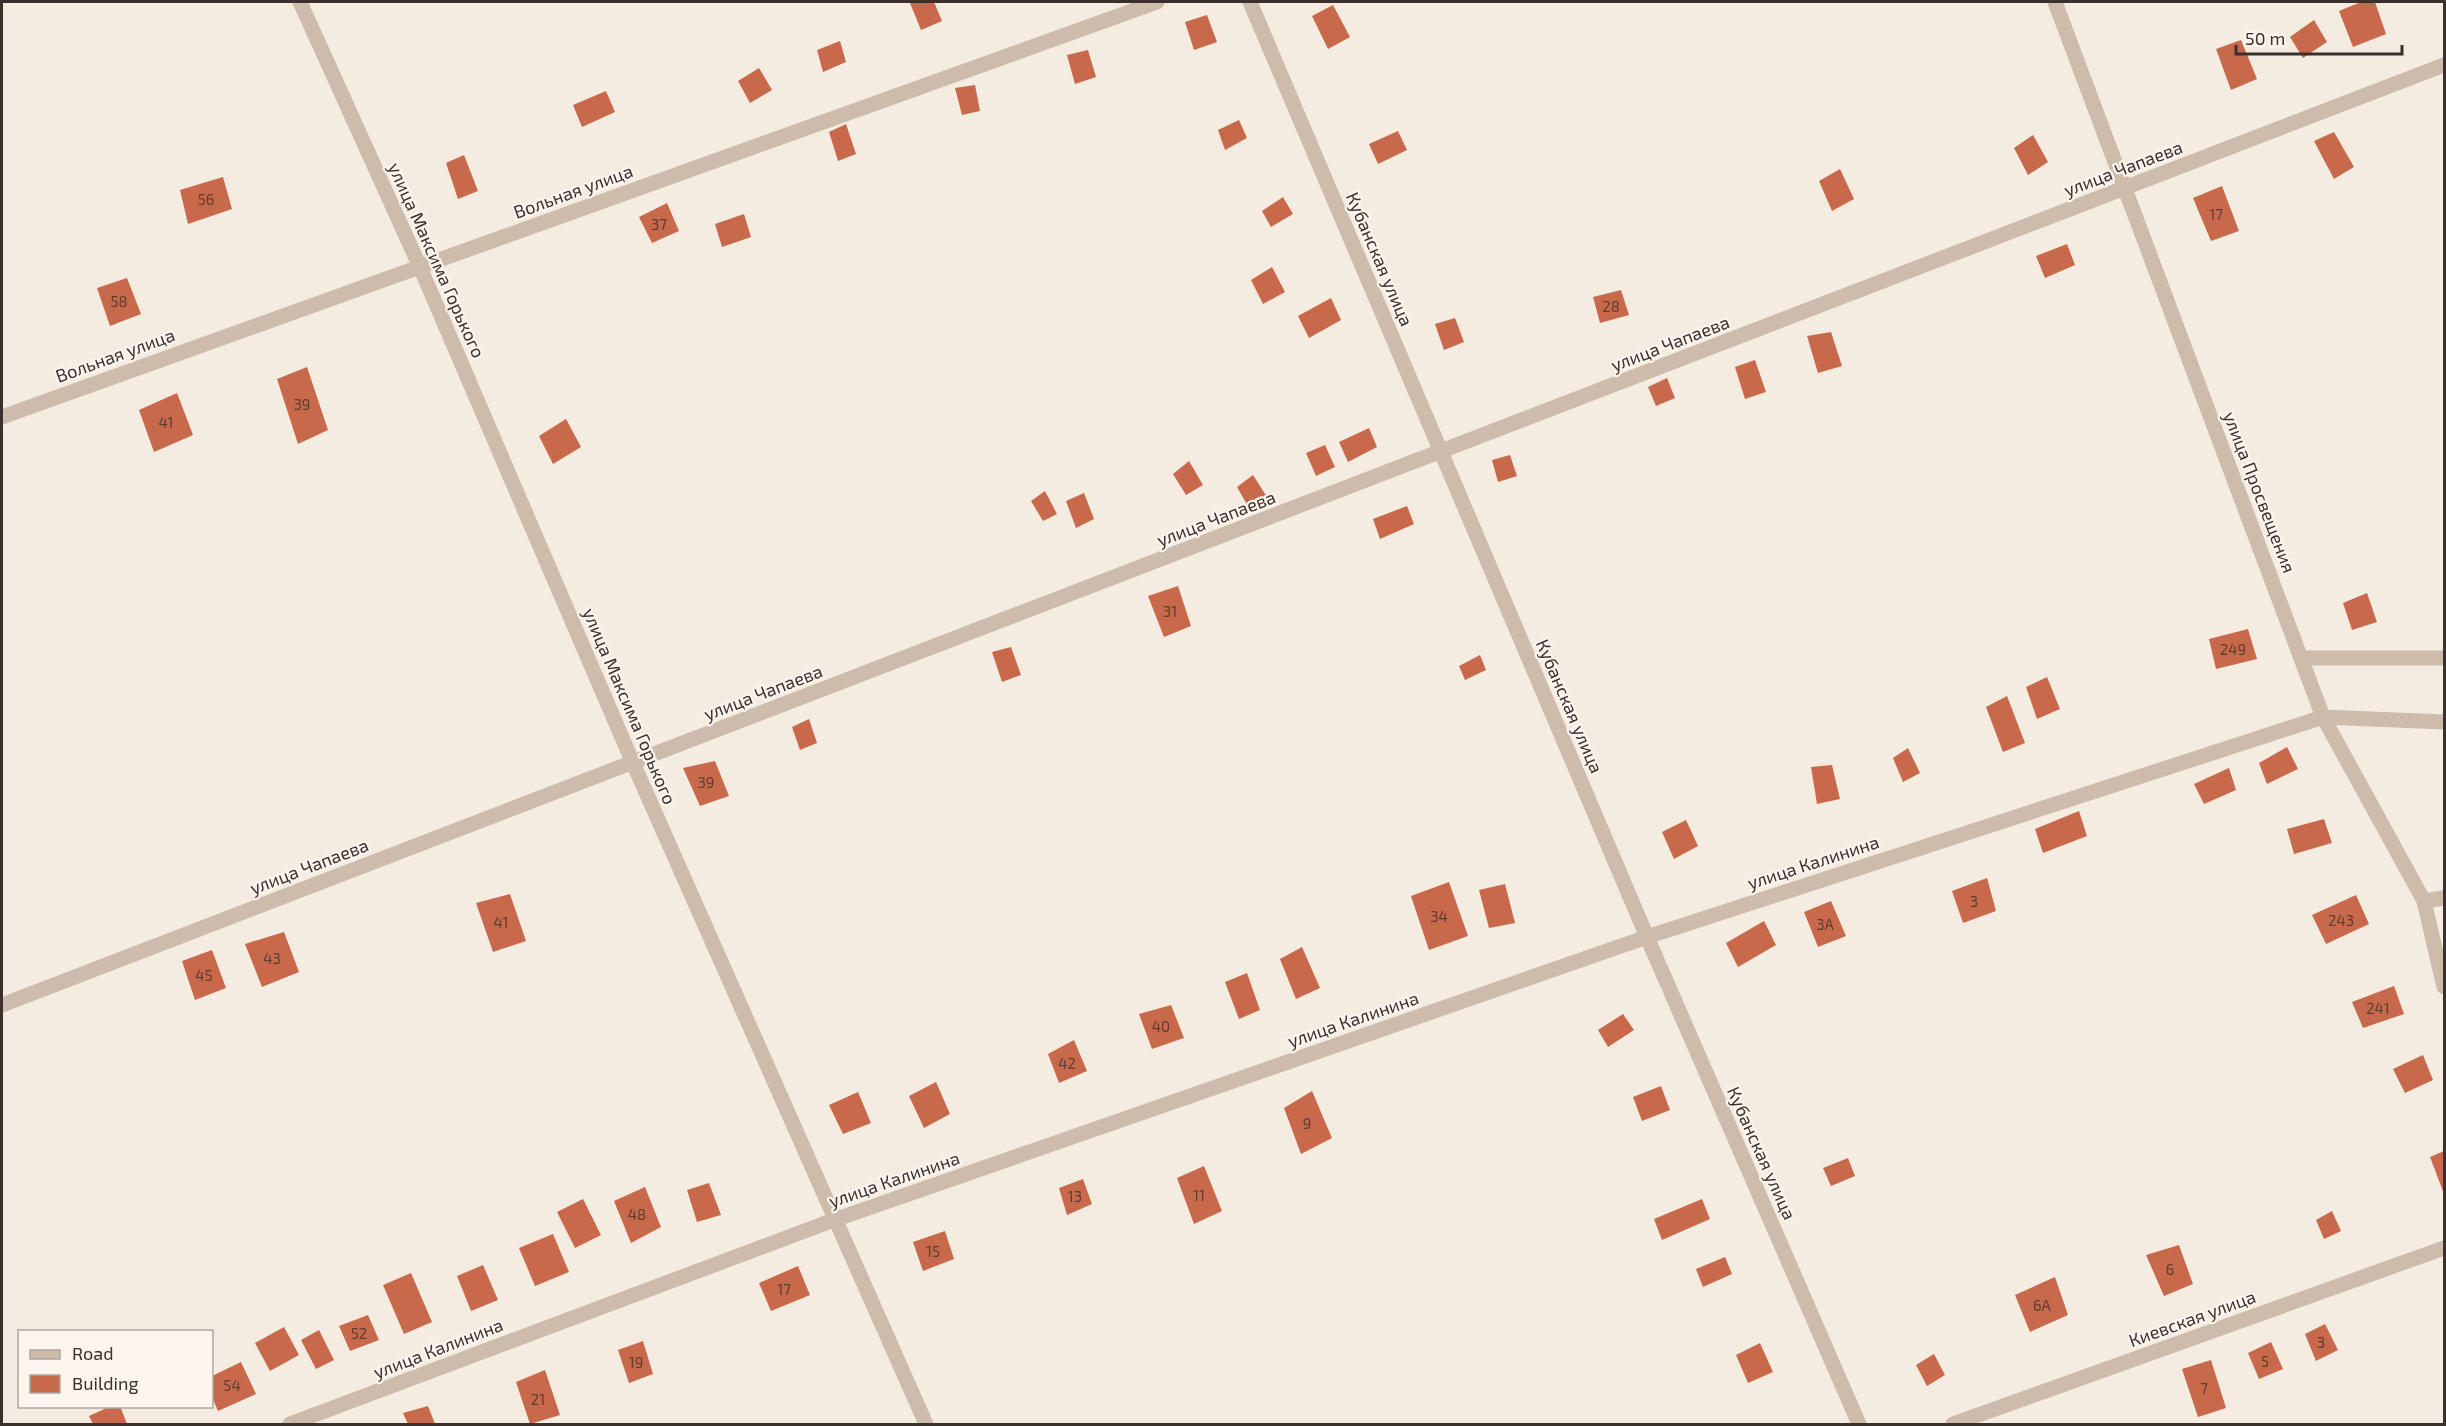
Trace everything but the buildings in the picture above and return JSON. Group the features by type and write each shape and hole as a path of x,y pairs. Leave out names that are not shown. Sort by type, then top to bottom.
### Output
{"street":[{"name":"улица Максима Горького","path":"300,2 420,267 633,763 926,1425"},
{"name":"Вольная улица","path":"2,417 1157,2"},
{"name":"Кубанская улица","path":"1250,2 1647,937 1859,1425"},
{"name":"улица Просвещения","path":"2055,2 2323,717 2424,901 2445,987"},
{"name":"улица Чапаева","path":"2,1005 2445,65"},
{"path":"2302,658 2445,657"},
{"name":"улица Калинина","path":"290,1425 834,1220 1647,937 2323,717 2445,722"},
{"path":"2424,901 2445,898"},
{"name":"Киевская улица","path":"1953,1425 2445,1248"}]}
